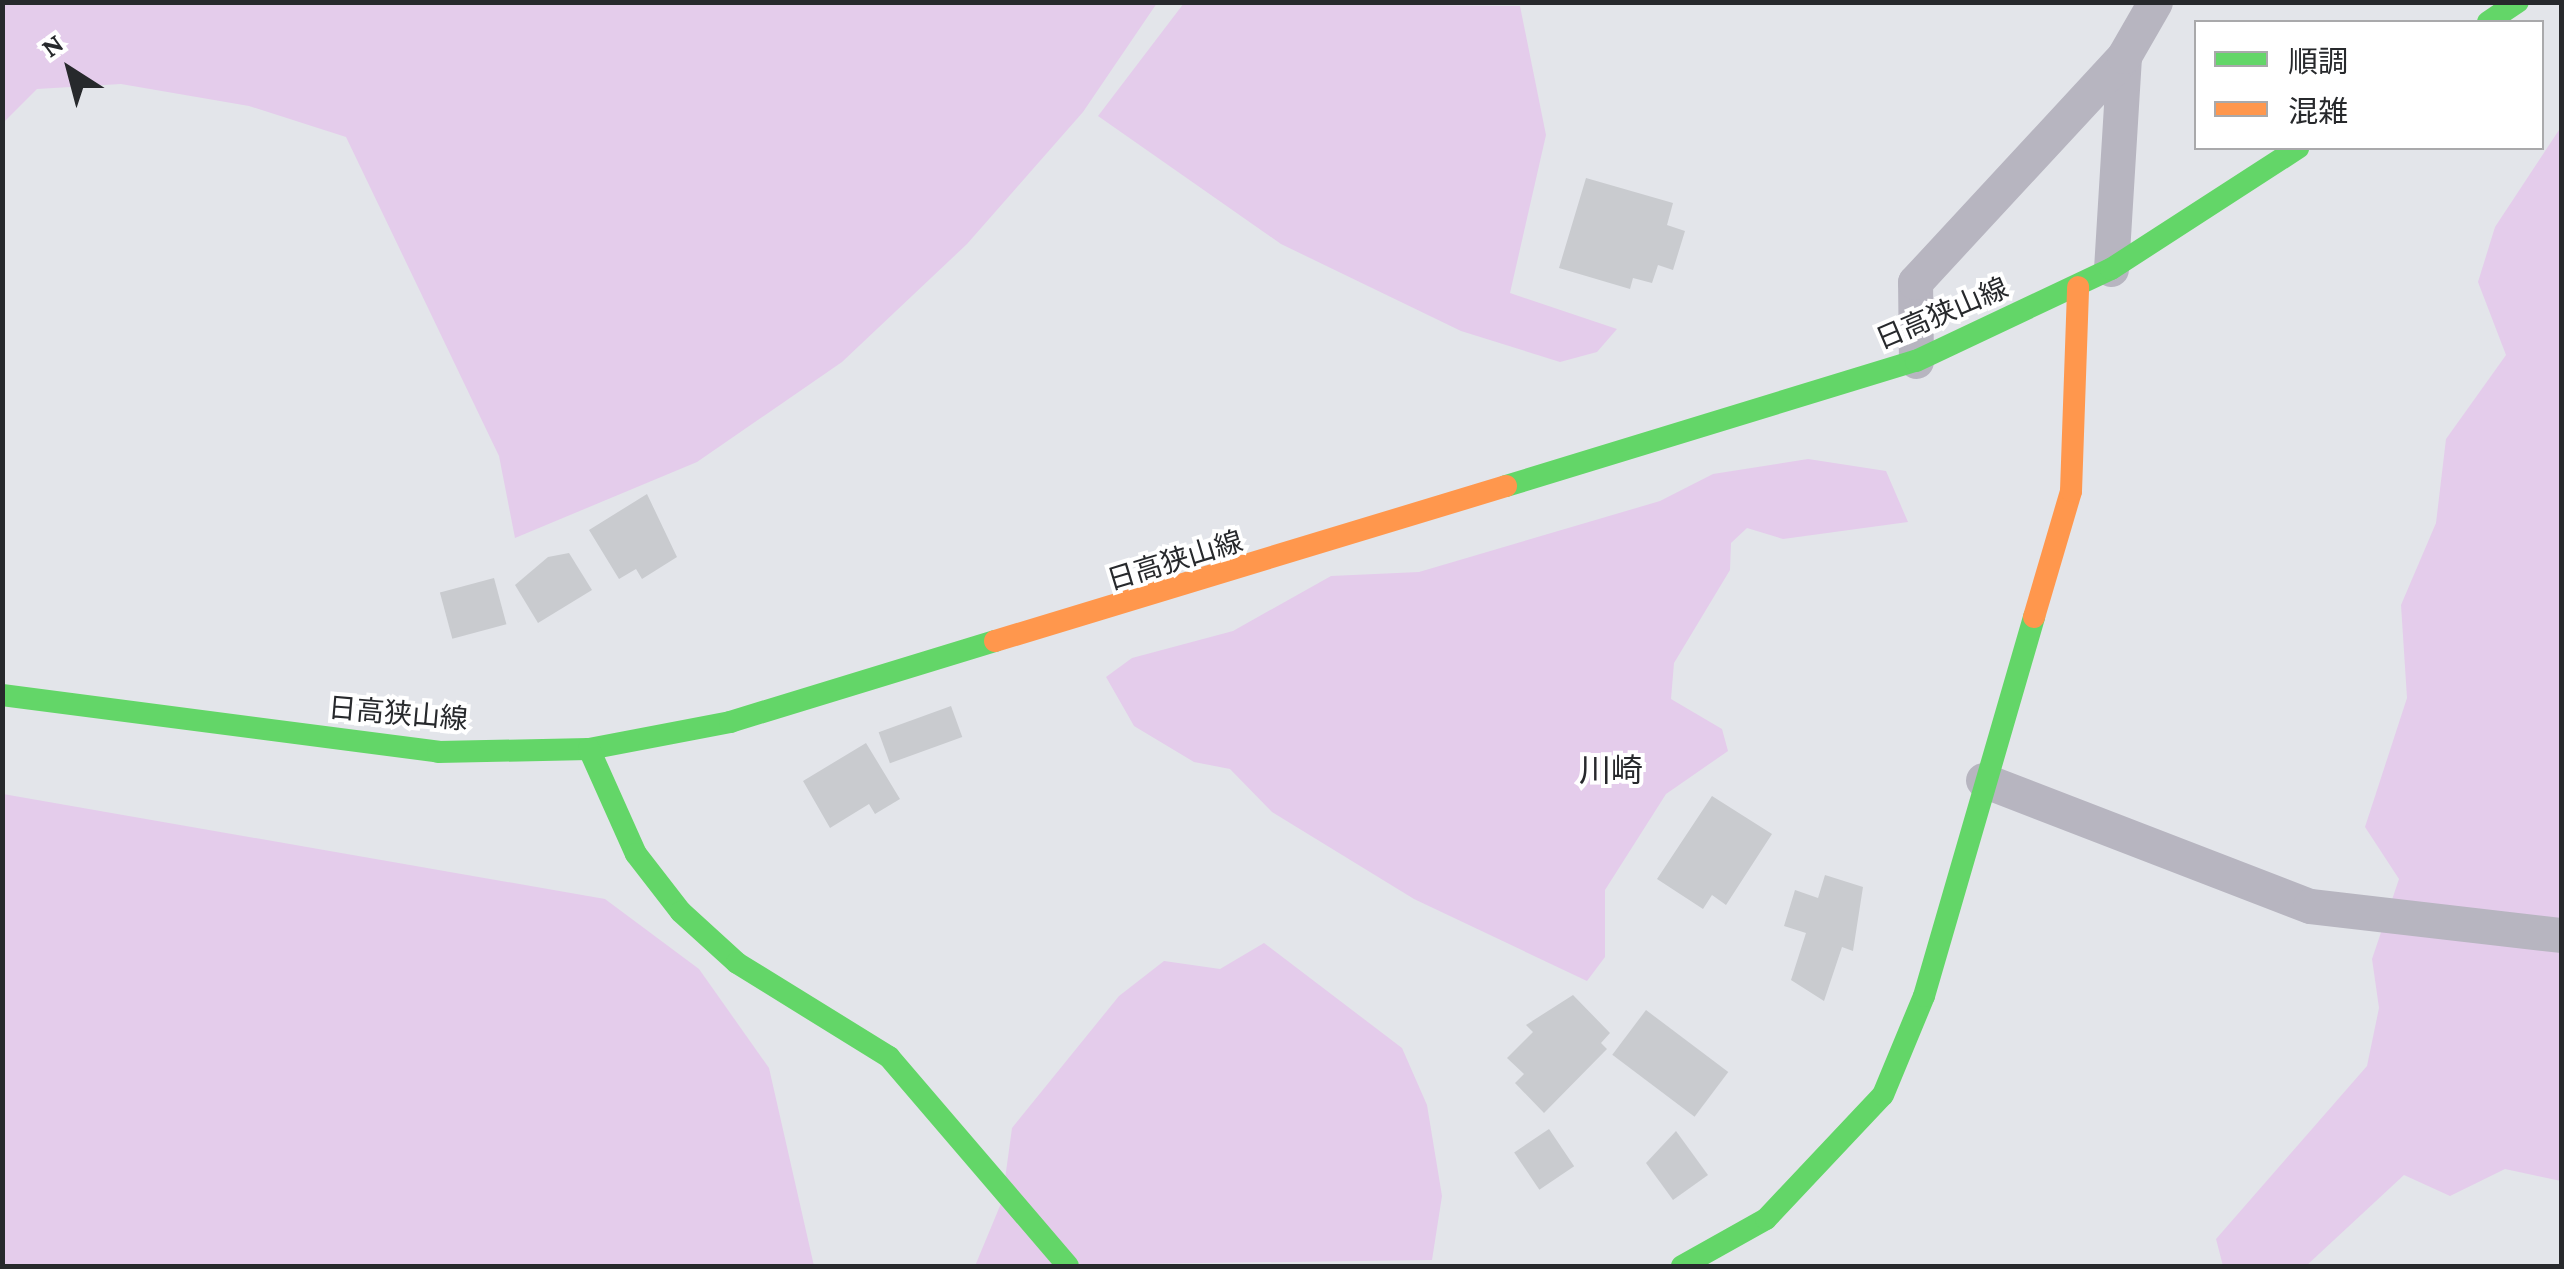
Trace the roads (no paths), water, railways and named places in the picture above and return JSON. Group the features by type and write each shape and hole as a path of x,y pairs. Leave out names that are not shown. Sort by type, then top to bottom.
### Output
{"main road":[{"path":"2491,20 2518,2"},
{"name":"日高狭山線","path":"2,696 438,752 589,748 904,674 1916,361 2111,269 2295,150"},
{"path":"1682,1266 1766,1220 1884,1095 1924,996 1983,780 2072,492 2078,287"},
{"path":"589,748 636,854 681,912 737,963 889,1058 1068,1266"}],"street":[{"path":"1916,361 1915,282 2124,56 2155,2"},
{"path":"2111,269 2124,56"},
{"path":"1983,780 2310,906 2562,935"}],"district":[{"name":"川崎","path":"1611,770"}]}
